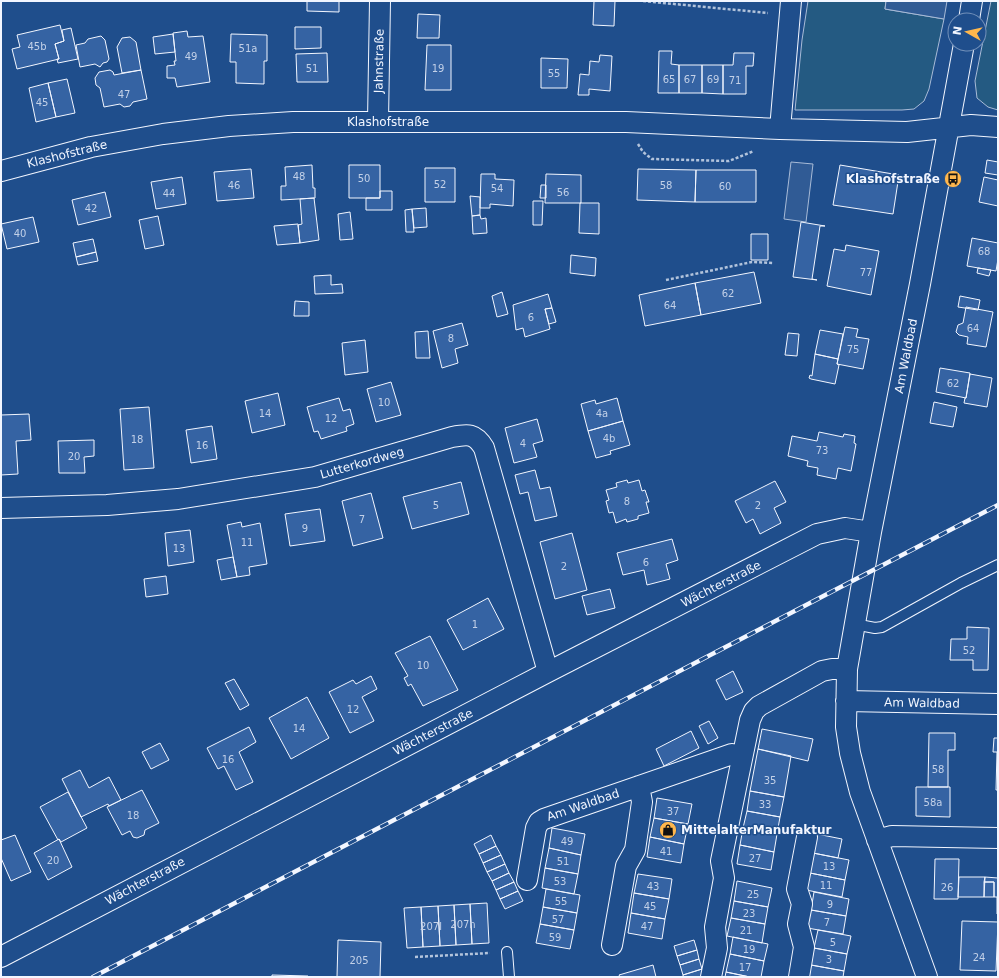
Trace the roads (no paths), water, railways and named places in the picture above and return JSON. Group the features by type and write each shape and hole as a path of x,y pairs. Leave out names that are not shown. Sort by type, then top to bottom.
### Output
{"street":[{"name":"Jahnstraße","path":"378,121 380,1"},
{"path":"970,12 972,1"},
{"path":"780,130 790,8"},
{"name":"Am Waldbad","path":"927,977 860,792 850,753 846,727 847,669 870,532 918,292 963,52"},
{"name":"Klashofstraße","path":"1,171 91,147 163,134 229,126 293,122 626,122 780,130 907,132 971,125 998,127"},
{"name":"Lutterkordweg","path":"1,508 107,505 178,500 315,477 452,437 464,435 473,436 479,440 484,448 548,672"},
{"name":"Wächterstraße","path":"1,957 548,672 818,534 844,528 870,532"},
{"path":"711,977 717,948 715,927 724,878 721,861 750,720 754,711 759,706 822,671 847,669"},
{"name":"Am Waldbad","path":"846,701 998,704"},
{"name":"Am Waldbad","path":"527,880 536,828 539,822 549,817 732,754 742,756"},
{"path":"612,945 626,866 635,850 642,802 639,786"},
{"path":"798,977 804,947 798,924 802,904 797,888 807,836"},
{"path":"877,840 892,836 998,838"}],"lane":[{"path":"854,624 875,628 882,627 961,583 998,565"},
{"path":"507,952 509,977"}],"railway":[{"path":"93,977 998,505"}],"place":[{"name":"Klashofstraße","path":"953,179"},
{"name":"MittelalterManufaktur","path":"668,830"}]}
